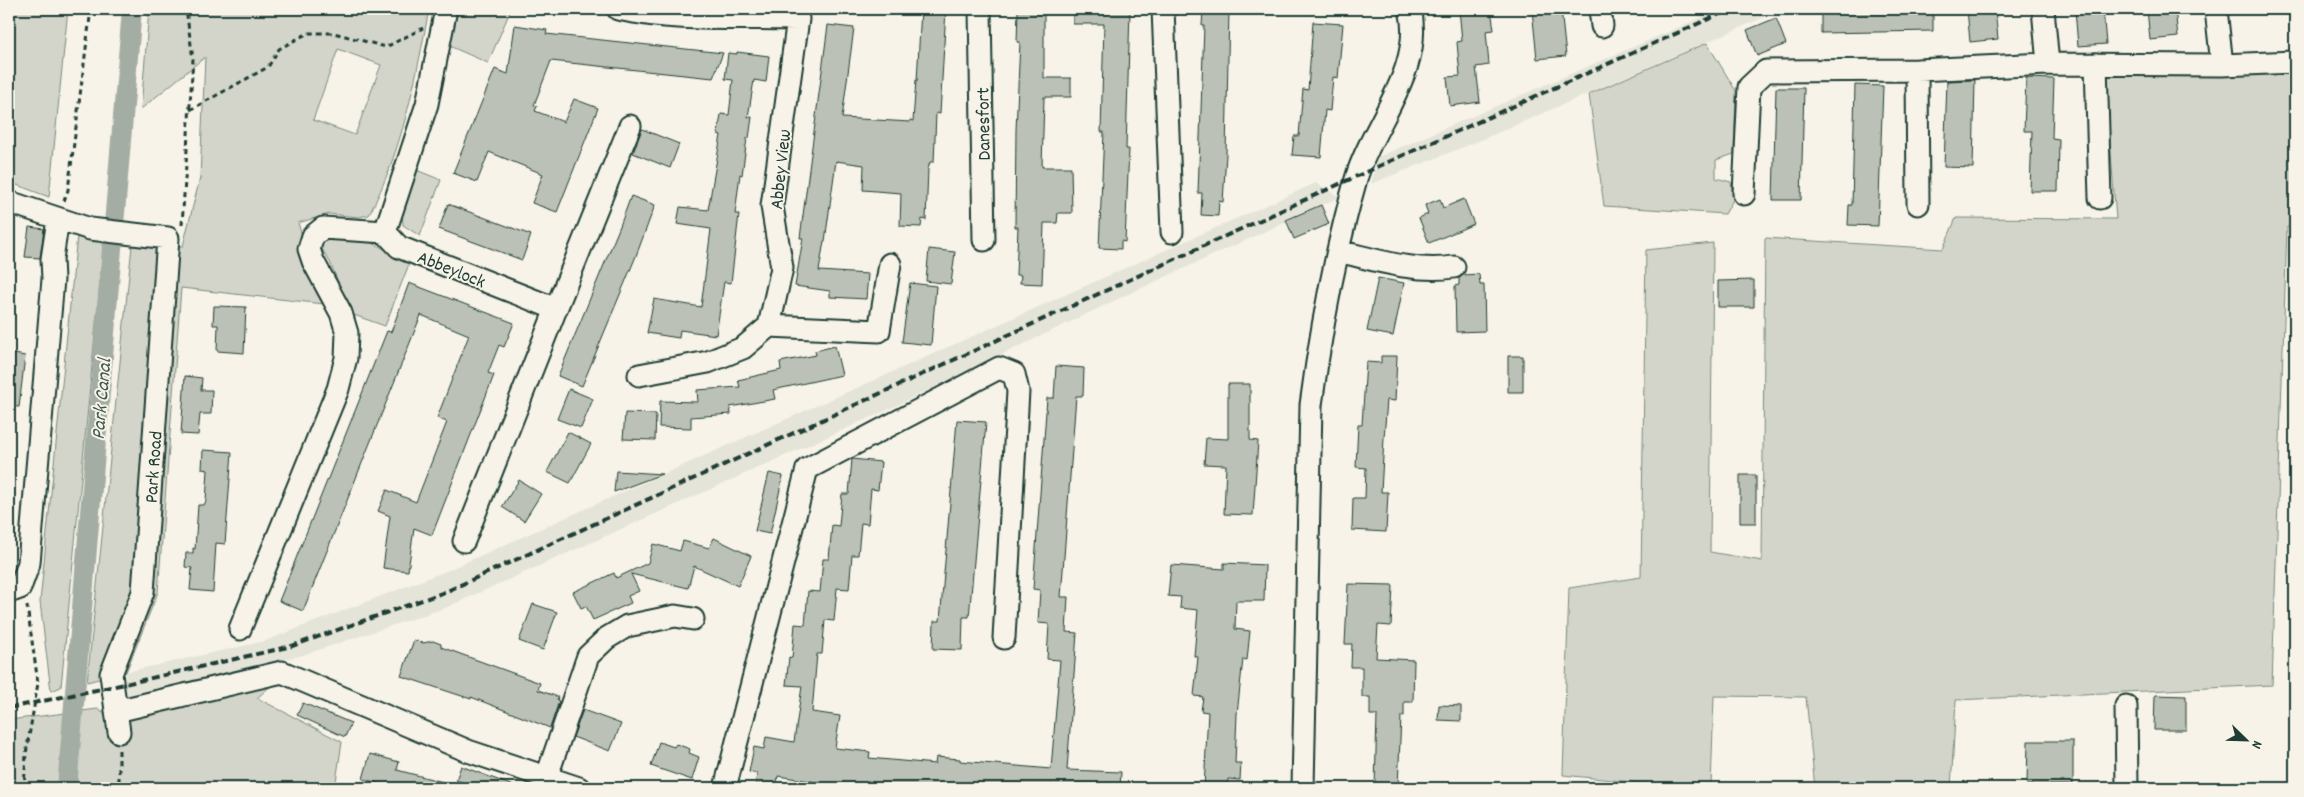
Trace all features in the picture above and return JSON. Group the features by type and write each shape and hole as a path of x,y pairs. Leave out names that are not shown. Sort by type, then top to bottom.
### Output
{"street":[{"path":"240,629 338,389 346,358 347,333 341,313 312,261 309,249 313,236 323,228 385,232 427,104 446,9"},
{"path":"618,9 685,18 734,13 804,14"},
{"name":"Danesfort","path":"980,9 984,240"},
{"path":"1163,9 1172,232"},
{"path":"1303,788 1311,405 1318,351 1338,250 1357,176 1407,69 1414,24 1410,9"},
{"path":"2043,9 2048,64"},
{"path":"2216,9 2222,65"},
{"name":"Abbey View","path":"769,326 782,268 772,206 804,14"},
{"path":"1744,194 1749,87 1766,71 1917,70 2048,64 2222,65 2295,62"},
{"path":"2096,64 2100,198"},
{"path":"1917,70 1918,204"},
{"path":"464,541 630,126"},
{"path":"9,202 61,211 90,230 161,237"},
{"path":"15,590 29,563 53,279 52,259 61,211"},
{"name":"Abbeylock","path":"385,232 399,247 556,309"},
{"name":"Park Road","path":"119,732 111,674 143,592 161,237"},
{"path":"1338,250 1401,266 1438,269 1454,267"},
{"path":"639,375 708,362 743,348 769,326 879,331 890,264"},
{"path":"725,788 807,469 999,368 1014,374 1018,392 1004,638"},
{"path":"546,776 588,656 607,638 627,626 675,616 693,619"},
{"path":"116,704 125,709 282,672 468,751 579,788"},
{"path":"2126,706 2127,788"}],"path":[{"path":"61,211 68,190 91,9"},
{"path":"161,237 182,230 193,60 186,9"},
{"path":"190,110 268,67 280,49 308,33 334,33 386,47 429,24"},
{"path":"15,590 26,601 38,683 26,754 24,788"},
{"path":"119,732 119,788"}],"shaded area":[{"path":"9,9 68,9 49,197 9,182"},
{"path":"149,9 429,9 419,62 399,140 381,191 369,215 359,217 329,214 298,223 324,304 181,288 158,592 126,672 87,682 132,246 183,246 200,178 205,57 141,109","holes":["338,49 381,65 355,135 313,120"]},
{"path":"457,9 511,9 488,63 447,45"},
{"path":"1721,9 1783,9 1481,140 1371,184 1378,157"},
{"path":"1707,43 1736,91 1734,154 1716,160 1716,178 1731,182 1733,200 1725,214 1604,206 1589,94"},
{"path":"2295,69 2295,226 2287,227 2272,685 1956,700 1951,788 1815,788 1806,697 1714,696 1711,788 1691,788 1563,775 1569,588 1641,577 1646,250 1713,243 1710,552 1762,561 1765,238 1943,249 1956,218 2116,219 2105,74"},
{"path":"414,169 441,180 420,236 403,225 402,208"},
{"path":"1316,183 1340,197 1124,296 885,411 445,608 303,655 122,700 126,672 265,641 446,571"},
{"path":"77,236 104,241 61,687 51,691 40,602"},
{"path":"355,236 379,246 409,264 385,326 351,314 330,262 320,246 323,237"},
{"path":"274,683 257,698 342,742 335,788 9,788 9,720 98,709 114,718"}],"building":[{"path":"921,9 946,9 940,114 936,113 934,162 930,162 928,169 926,220 922,219 921,227 900,226 901,193 863,190 864,165 836,161 819,271 868,274 866,299 830,297 830,291 795,286 803,238 800,238 828,25 854,28 842,118 910,122 910,120 913,121 917,81"},
{"path":"1044,9 1044,78 1071,78 1071,97 1044,97 1042,167 1071,167 1072,213 1058,213 1057,223 1044,223 1042,284 1020,283 1021,275 1016,275 1018,227 1015,227 1016,130 1020,42 1017,42 1018,10"},
{"path":"1073,9 1130,9 1126,149 1129,149 1125,242 1121,241 1121,249 1099,248 1104,132 1101,132 1104,24 1073,24"},
{"path":"1203,9 1229,9 1226,154 1223,202 1219,201 1218,216 1201,215 1202,193 1198,193"},
{"path":"1459,9 1491,9 1494,30 1486,31 1489,65 1476,67 1480,102 1450,106 1447,77 1460,76 1457,42 1462,41"},
{"path":"1532,9 1561,9 1566,56 1537,59"},
{"path":"1821,9 1933,9 1933,31 1821,33"},
{"path":"1967,9 1995,9 1998,39 1970,42"},
{"path":"2075,9 2103,9 2106,44 2078,46"},
{"path":"2147,9 2175,9 2178,37 2150,40"},
{"path":"1776,18 1786,44 1757,56 1747,30"},
{"path":"1313,22 1343,24 1338,78 1333,77 1330,111 1325,110 1321,157 1292,155 1294,136 1299,136 1303,89 1308,90"},
{"path":"515,25 547,30 546,34 723,53 713,78 551,61 534,105 537,106 535,111 564,122 574,99 598,108 557,212 532,203 543,174 489,152 477,182 453,173 495,69 508,74"},
{"path":"737,52 769,56 766,82 754,80 748,117 752,117 742,175 740,174 735,214 739,214 731,283 724,282 716,335 680,330 679,338 647,333 654,299 701,307 711,229 677,224 680,207 708,210 721,135 718,134 721,114 729,115 733,80 725,79 728,53 737,54"},
{"path":"2026,78 2054,79 2052,138 2059,139 2058,191 2030,191 2032,131 2024,131"},
{"path":"1975,80 1973,168 1944,167 1947,81"},
{"path":"1855,85 1883,86 1878,226 1848,225 1849,205 1852,205"},
{"path":"1776,88 1804,88 1801,200 1773,200"},
{"path":"642,129 679,144 670,168 633,153"},
{"path":"631,196 655,205 582,386 558,376"},
{"path":"1440,199 1443,208 1464,199 1474,224 1429,243 1419,218 1428,214 1425,205"},
{"path":"448,204 531,235 522,260 439,229"},
{"path":"1321,205 1329,224 1294,239 1286,220"},
{"path":"29,227 44,229 40,258 25,257"},
{"path":"929,249 955,252 951,284 926,281"},
{"path":"1479,274 1480,285 1484,285 1485,331 1456,332 1455,286 1459,285 1459,278 1463,275"},
{"path":"1378,278 1404,283 1393,336 1367,331"},
{"path":"1754,280 1754,307 1718,307 1718,281"},
{"path":"409,283 514,323 504,347 499,345 488,373 494,375 432,535 414,528 408,571 383,568 390,516 378,511 387,490 416,502 447,422 437,418 469,335 421,315 303,611 279,601 387,331 391,332"},
{"path":"910,283 936,286 931,345 902,342"},
{"path":"214,306 246,307 244,353 217,351 218,325 213,325"},
{"path":"835,346 842,375 773,390 775,399 730,407 731,414 691,417 691,428 659,427 660,401 698,402 697,390 740,387 738,380 781,370 780,362 816,355 815,351"},
{"path":"9,353 25,356 19,407 9,406"},
{"path":"1381,356 1397,356 1395,401 1387,400 1384,438 1381,492 1388,492 1386,532 1352,530 1353,498 1365,498 1366,468 1356,467 1358,425 1362,425 1366,362 1381,363"},
{"path":"1508,356 1523,356 1523,392 1508,392"},
{"path":"1056,366 1084,368 1083,396 1076,396 1061,597 1068,597 1066,632 1077,633 1067,770 1121,772 1120,788 856,788 778,776 776,788 755,786 757,774 749,772 754,747 764,749 766,737 794,742 802,686 786,685 789,657 792,658 795,624 805,625 808,591 820,592 823,559 829,559 832,525 839,526 842,494 849,494 852,459 881,462 878,490 871,489 868,524 861,523 858,555 852,555 849,589 837,588 834,621 825,620 822,654 817,654 812,712 840,716 835,748 870,752 869,758 935,764 936,757 1051,769 1060,660 1047,659 1049,624 1038,623 1040,590 1033,589 1047,398 1054,398"},
{"path":"185,376 202,378 201,390 212,390 211,414 200,414 198,435 181,434"},
{"path":"1228,384 1250,384 1250,440 1258,441 1253,515 1224,514 1226,465 1204,464 1206,438 1228,439"},
{"path":"569,389 593,399 581,428 557,419"},
{"path":"625,413 656,414 655,440 623,439"},
{"path":"957,420 986,422 969,617 963,617 962,650 933,649 934,621 940,621"},
{"path":"568,432 591,444 570,483 547,472"},
{"path":"203,450 232,452 225,544 216,543 213,592 190,590 192,568 185,567 186,553 193,553 193,548 195,549 198,505 204,505 206,501 208,470 202,469"},
{"path":"616,471 662,474 614,492"},
{"path":"769,473 783,476 770,534 755,531"},
{"path":"1740,475 1756,475 1756,523 1740,523"},
{"path":"519,480 541,494 524,521 502,507"},
{"path":"714,538 751,556 738,586 694,566 688,588 631,574 639,591 628,596 631,603 593,620 586,606 581,608 573,592 614,573 616,578 648,563 653,544 680,551 683,541 709,548"},
{"path":"1224,563 1265,565 1264,601 1236,601 1235,629 1250,631 1247,660 1243,659 1237,714 1235,763 1241,763 1240,780 1228,779 1227,788 1204,788 1208,712 1201,711 1203,697 1194,696 1198,657 1194,656 1198,610 1180,608 1181,597 1168,596 1171,565 1224,569"},
{"path":"1348,584 1393,585 1391,626 1378,625 1376,658 1414,660 1413,702 1404,702 1404,716 1401,716 1398,787 1375,787 1377,715 1370,715 1370,697 1362,697 1362,667 1351,667 1352,644 1345,644"},
{"path":"533,604 557,612 543,650 519,641"},
{"path":"414,640 423,643 433,641 441,644 441,647 540,683 538,690 558,697 557,700 559,701 550,728 471,697 471,699 401,676"},
{"path":"2155,695 2186,696 2186,730 2154,730"},
{"path":"303,703 351,723 345,737 297,715"},
{"path":"1439,705 1461,706 1461,721 1438,720"},
{"path":"583,710 621,724 610,751 573,737"},
{"path":"2028,741 2073,741 2073,785 2027,785"},
{"path":"659,742 674,747 676,744 690,749 689,753 699,757 692,780 651,766"},
{"path":"370,754 399,762 397,770 447,783 446,788 397,788 363,779"},
{"path":"461,766 516,788 478,788 456,780"}],"waterway":[{"name":"Park Canal","path":"67,788 132,9"}],"railway":[{"path":"9,708 292,646 445,592 1357,176 1731,9"}]}
